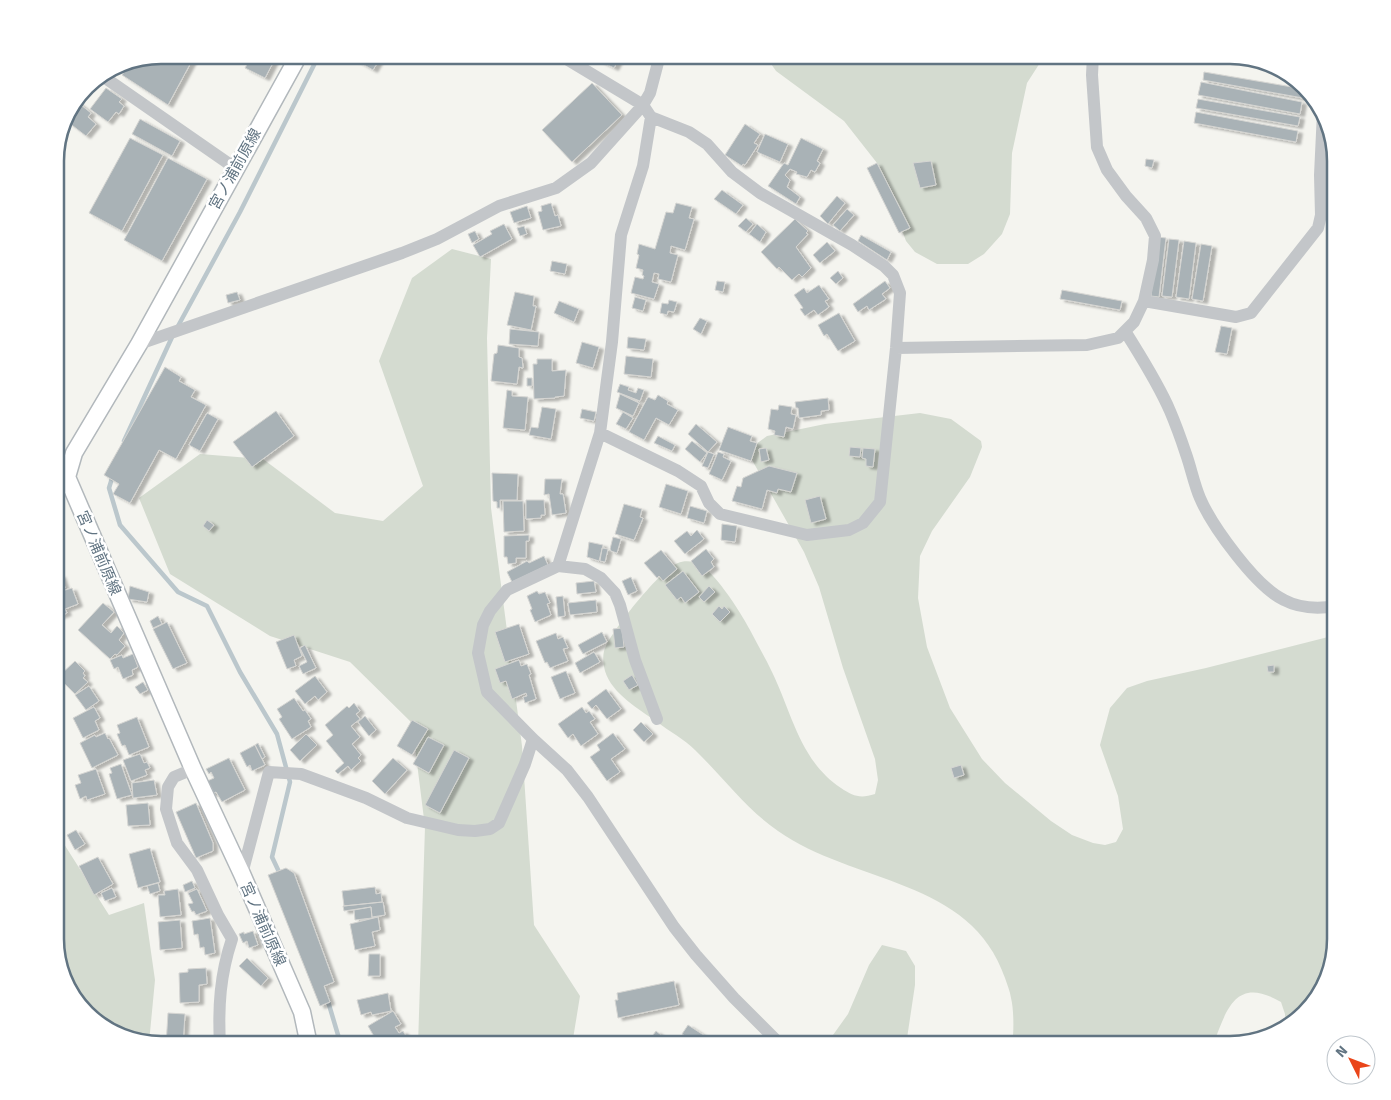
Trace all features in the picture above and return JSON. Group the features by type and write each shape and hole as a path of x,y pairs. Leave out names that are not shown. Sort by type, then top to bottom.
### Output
{"main road":[{"name":"宮ノ浦前原線","path":"294,64 139,344 74,453 67,477 193,769 242,874 302,1012 307,1036"},
{"path":"64,480 67,477"}],"street":[{"path":"575,64 643,105 651,117 689,132 707,144 732,172 760,193 884,266 893,275 900,293 880,502 863,523 849,530 807,535 720,514 709,503 702,486 678,471 600,433"},
{"path":"139,344 411,249 437,239 500,206 556,188 591,163 643,105 650,93 658,64"},
{"path":"896,348 1086,345 1118,338 1134,322 1144,301 1154,260 1155,236 1146,218 1126,196 1107,170 1096,147 1092,64"},
{"path":"108,80 235,168"},
{"path":"558,566 600,433 612,342 621,235 643,166 651,117"},
{"path":"1144,301 1236,317 1251,313 1318,228 1321,214 1320,175 1322,130"},
{"path":"1125,331 1148,368 1169,409 1186,451 1201,498 1219,530 1264,586 1282,600 1309,608 1327,607"},
{"path":"657,719 635,660 620,605 615,593 600,578 585,569 558,566 507,590 490,611 483,625 478,653 487,692 533,739 567,770 601,814 674,927 734,998 772,1036"},
{"path":"242,874 270,772 301,774 366,798 407,818 475,832 490,829 499,823 525,764 533,739"},
{"path":"193,769 174,777 168,787 166,809 177,843 197,870 232,939 224,963 218,1010 219,1036"}],"shaded area":[{"path":"771,64 1039,64 1027,83 1012,153 1010,214 1002,234 984,254 968,264 937,264 915,252 906,241 877,163 844,121 776,71"},
{"path":"452,249 491,259 487,338 491,508 522,746 534,925 580,996 573,1036 418,1036 425,827 412,723 350,662 270,636 170,574 139,498 200,454 263,459 335,513 383,521 423,486 379,361 412,278"},
{"path":"920,413 951,419 981,441 982,447 970,477 932,531 920,556 918,598 927,647 950,708 982,759 1005,783 1051,821 1072,835 1093,843 1105,845 1116,842 1123,829 1118,796 1100,745 1110,708 1127,688 1147,681 1327,637 1326,952 1322,970 1311,993 1299,1008 1285,1019 1281,1002 1266,995 1253,993 1243,994 1235,1000 1223,1019 1216,1036 1013,1036 1013,1009 1005,978 989,945 966,920 938,902 907,887 840,862 808,848 778,831 755,813 691,746 642,712 614,687 605,671 603,658 611,637 660,576 678,563 694,562 709,572 740,613 772,672 806,750 816,764 827,777 849,793 857,796 875,794 878,780 875,759 843,668 819,587 804,552 752,460 752,447 767,436 825,424"},
{"path":"64,844 109,915 144,903 155,980 150,1035 130,1031 107,1020 92,1008 80,993 67,964 64,945"},
{"path":"882,945 906,951 915,966 915,985 907,1036 831,1036 848,1014 869,965"}],"building":[{"path":"190,64 168,105 122,75 124,72 148,65"},
{"path":"247,64 272,64 265,78 245,68"},
{"path":"362,64 377,64 373,70"},
{"path":"606,64 616,64 614,68"},
{"path":"1204,72 1293,87 1303,98 1203,80"},
{"path":"1201,82 1302,102 1300,114 1198,95"},
{"path":"592,83 622,115 572,162 542,130"},
{"path":"106,88 122,99 119,102 124,106 119,114 116,112 108,122 90,109"},
{"path":"1198,99 1300,117 1298,126 1196,108"},
{"path":"81,105 91,113 88,117 96,124 86,136 71,124"},
{"path":"1196,112 1298,131 1296,142 1194,123"},
{"path":"140,119 180,141 172,156 132,134"},
{"path":"745,124 760,134 754,143 758,145 745,165 743,164 742,166 725,155"},
{"path":"765,134 788,144 780,162 757,152"},
{"path":"130,138 163,155 122,231 89,213"},
{"path":"801,138 823,149 817,161 820,163 815,172 811,170 807,177 796,174 797,172 790,169 785,175 790,180 787,187 800,197 796,204 768,186 784,163 788,165"},
{"path":"168,158 207,179 162,261 124,240"},
{"path":"1146,159 1154,160 1152,168 1145,166"},
{"path":"931,161 936,185 920,188 913,163"},
{"path":"877,163 910,228 899,233 867,168"},
{"path":"722,190 743,205 736,214 714,199"},
{"path":"837,196 845,203 828,224 820,216"},
{"path":"551,203 555,216 558,215 561,226 543,230 538,212 542,211 541,206"},
{"path":"676,203 692,207 689,218 694,219 685,250 671,246 670,253 678,255 671,282 658,279 659,274 654,273 652,282 659,284 654,299 631,293 635,277 643,279 644,276 642,275 643,270 636,268 639,244 655,249 666,212 673,213"},
{"path":"527,206 531,218 514,223 510,212"},
{"path":"847,209 854,215 840,231 833,225"},
{"path":"746,218 753,224 746,232 738,226"},
{"path":"795,219 808,231 806,233 808,234 796,247 811,268 802,277 799,274 792,280 779,267 777,269 761,252"},
{"path":"504,224 512,239 480,257 473,245 492,234 490,231"},
{"path":"757,224 766,232 760,242 749,234"},
{"path":"524,226 527,234 520,236 517,228"},
{"path":"475,231 479,239 472,243 468,234"},
{"path":"861,235 891,252 887,260 858,241"},
{"path":"1157,237 1166,238 1159,297 1151,296"},
{"path":"1169,239 1179,240 1172,297 1162,296"},
{"path":"1184,241 1196,243 1189,299 1176,297"},
{"path":"827,242 835,251 820,263 813,255"},
{"path":"1201,244 1212,246 1203,301 1192,299"},
{"path":"552,261 567,264 565,274 550,271"},
{"path":"838,271 843,278 836,284 830,278"},
{"path":"717,281 725,282 723,292 715,290"},
{"path":"885,281 890,288 882,294 886,299 869,310 867,306 858,312 853,304"},
{"path":"819,285 829,299 825,301 829,307 818,315 814,310 805,316 800,309 803,308 794,295 804,288 807,293"},
{"path":"1062,290 1122,301 1120,310 1060,299"},
{"path":"237,292 240,300 228,303 226,295"},
{"path":"515,292 534,296 533,306 536,306 531,330 507,325"},
{"path":"635,297 646,300 643,311 632,308"},
{"path":"669,300 677,302 674,312 668,311 667,315 660,313 662,303 668,304"},
{"path":"559,301 579,309 574,322 554,313"},
{"path":"839,313 855,341 838,351 827,334 824,336 818,325"},
{"path":"700,318 707,321 701,334 693,329"},
{"path":"1221,326 1232,328 1227,354 1215,352"},
{"path":"510,329 539,332 538,346 509,344"},
{"path":"628,337 646,339 644,350 627,348"},
{"path":"582,342 599,347 593,368 576,363"},
{"path":"498,345 519,348 519,357 522,358 523,368 519,367 517,384 491,381 494,354 497,353"},
{"path":"626,356 653,359 651,377 624,374"},
{"path":"537,359 552,359 552,371 566,370 564,396 534,399 533,364 537,364"},
{"path":"165,367 181,377 179,381 195,390 191,397 206,405 176,459 159,450 130,503 113,494 119,484 104,475"},
{"path":"527,378 532,378 532,386 527,386"},
{"path":"620,384 629,387 628,390 636,393 638,388 644,390 640,401 617,392"},
{"path":"507,390 512,391 512,396 528,397 525,430 503,428"},
{"path":"620,394 639,403 633,416 616,408"},
{"path":"658,395 668,401 667,404 678,410 669,425 656,418 644,440 629,432 648,397 655,400"},
{"path":"828,398 829,410 821,411 821,415 799,418 795,402"},
{"path":"779,405 792,407 791,414 796,415 793,429 786,427 784,437 774,435 775,431 768,429 771,409 778,410"},
{"path":"542,407 556,409 551,439 529,435 531,427 538,428"},
{"path":"582,409 596,412 594,421 580,418"},
{"path":"276,411 294,436 252,467 233,442"},
{"path":"623,412 633,418 626,429 616,424"},
{"path":"207,413 218,419 200,451 189,445"},
{"path":"696,424 717,442 708,452 688,434"},
{"path":"728,427 752,436 750,441 757,443 751,461 719,450"},
{"path":"658,436 675,445 672,451 654,443"},
{"path":"692,441 707,453 700,462 685,449"},
{"path":"850,447 861,448 860,457 849,456"},
{"path":"766,448 769,460 761,462 759,449"},
{"path":"863,448 875,449 873,467 866,466 866,459 862,458"},
{"path":"708,452 714,454 708,468 702,466"},
{"path":"718,452 724,454 723,457 731,461 722,480 709,474"},
{"path":"769,466 797,473 791,492 778,489 777,493 767,490 762,509 732,501 737,486 741,487 743,478"},
{"path":"492,473 518,474 517,500 500,500 500,508 497,508 497,502 493,501"},
{"path":"545,479 562,479 560,494 563,494 566,513 552,515 549,494 544,495"},
{"path":"666,484 688,491 681,514 659,507"},
{"path":"820,496 826,519 811,523 805,500"},
{"path":"526,500 544,500 545,515 541,515 541,518 526,519"},
{"path":"503,501 523,501 524,531 504,532"},
{"path":"624,504 642,509 640,517 643,518 634,540 615,534"},
{"path":"690,506 707,511 704,523 687,518"},
{"path":"207,520 214,525 209,531 203,526"},
{"path":"722,524 737,526 735,542 721,540"},
{"path":"697,530 704,539 685,554 674,541 687,531 691,536"},
{"path":"529,535 529,541 526,541 526,558 516,558 516,563 508,564 507,557 504,557 504,536"},
{"path":"613,537 621,539 617,553 610,549"},
{"path":"589,542 603,545 599,561 587,557"},
{"path":"602,548 608,549 605,562 600,561"},
{"path":"706,549 714,559 711,562 714,567 702,576 691,561"},
{"path":"661,550 677,569 663,581 659,576 657,578 644,563"},
{"path":"544,556 548,565 512,582 507,572 527,561 529,563"},
{"path":"683,571 699,592 685,603 681,597 677,600 665,585"},
{"path":"631,577 637,591 628,595 622,581"},
{"path":"594,581 596,592 577,594 576,583"},
{"path":"130,586 149,592 147,602 128,599"},
{"path":"709,586 715,592 704,602 699,597"},
{"path":"72,588 78,604 65,609 67,613 64,614 64,590"},
{"path":"537,591 539,594 545,592 550,603 547,604 551,615 535,622 527,596"},
{"path":"563,596 565,616 558,617 556,597"},
{"path":"596,600 597,612 570,615 568,603"},
{"path":"103,603 114,612 102,625 111,633 117,626 124,633 119,640 125,646 117,655 115,654 110,659 78,630"},
{"path":"719,606 722,609 724,606 730,612 720,622 712,614"},
{"path":"158,616 162,624 153,628 150,621"},
{"path":"167,622 187,663 173,669 153,629"},
{"path":"519,624 529,654 505,662 495,632"},
{"path":"622,628 624,647 615,648 613,629"},
{"path":"602,632 607,642 583,654 578,645"},
{"path":"556,633 558,639 563,637 568,648 563,649 568,661 550,668 547,662 545,663 536,641"},
{"path":"294,635 302,656 294,660 296,666 287,669 276,642"},
{"path":"305,645 316,668 303,674 299,666 307,662 300,648"},
{"path":"594,652 600,662 580,673 575,663"},
{"path":"133,654 138,667 132,670 133,675 123,679 118,667 114,669 110,660 122,655 123,658"},
{"path":"519,660 521,666 527,664 536,699 525,703 523,697 527,696 526,693 512,699 506,681 500,683 495,669"},
{"path":"75,661 85,671 83,678 88,682 75,694 64,683 64,671"},
{"path":"1274,665 1274,672 1268,672 1267,666"},
{"path":"566,671 575,693 560,699 551,677"},
{"path":"632,675 638,685 629,690 623,681"},
{"path":"315,676 327,692 318,700 315,696 305,704 295,691"},
{"path":"143,682 148,690 140,694 135,687"},
{"path":"89,686 99,701 86,710 75,695"},
{"path":"606,689 621,709 607,719 596,705 592,709 587,703"},
{"path":"294,698 311,719 308,721 311,727 292,739 279,719 282,717 277,709"},
{"path":"354,703 360,711 356,714 360,719 351,726 360,737 352,744 361,755 358,758 361,761 351,770 348,766 338,774 335,771 344,763 326,741 333,735 325,725 347,706 349,708"},
{"path":"94,707 100,718 95,721 99,730 83,738 73,718"},
{"path":"582,707 586,713 589,711 595,719 590,722 598,734 581,746 573,734 568,738 558,724"},
{"path":"365,716 376,730 369,736 358,722"},
{"path":"137,717 149,747 129,755 125,745 122,746 117,734 120,733 117,725"},
{"path":"412,720 428,729 412,755 397,746"},
{"path":"641,722 653,734 644,742 633,730"},
{"path":"105,733 118,755 92,768 80,743 95,735 96,737"},
{"path":"613,733 625,749 611,759 620,772 607,781 590,757 600,750 597,745"},
{"path":"306,734 317,745 300,761 290,750"},
{"path":"428,737 444,745 429,773 413,764"},
{"path":"258,743 265,757 262,759 255,745"},
{"path":"255,745 265,765 252,771 250,765 247,767 240,753"},
{"path":"454,750 469,758 440,813 425,805"},
{"path":"140,754 144,763 147,762 150,768 145,770 147,775 131,781 123,760"},
{"path":"229,758 245,790 222,802 216,792 211,794 205,782 214,778 211,772 209,774 206,769"},
{"path":"393,758 407,770 385,794 372,781"},
{"path":"121,764 132,795 117,799 109,774 112,773 110,768"},
{"path":"961,765 964,775 954,778 951,768"},
{"path":"96,769 105,794 87,800 86,796 80,799 75,785 81,783 78,775"},
{"path":"154,780 157,795 133,798 132,783"},
{"path":"148,803 150,825 128,826 126,805"},
{"path":"196,803 213,843 213,851 196,858 176,812"},
{"path":"76,830 85,844 75,850 67,835"},
{"path":"150,848 160,882 138,888 129,854"},
{"path":"98,857 113,884 94,895 79,866"},
{"path":"286,868 294,873 334,982 324,986 330,1002 320,1006 268,875"},
{"path":"192,881 195,888 185,892 183,885"},
{"path":"158,883 160,891 150,894 147,886"},
{"path":"375,887 376,894 381,893 382,902 344,906 342,891"},
{"path":"112,888 116,897 105,901 101,893"},
{"path":"178,889 181,915 160,917 158,895 165,895 164,891"},
{"path":"197,889 207,911 196,915 188,904 193,903 188,893"},
{"path":"383,902 385,915 372,917 371,907 344,911 343,906"},
{"path":"371,907 372,918 355,920 354,910"},
{"path":"378,917 380,930 372,932 375,946 355,950 350,924"},
{"path":"210,918 215,953 205,955 204,947 200,948 198,934 194,935 192,921"},
{"path":"180,920 182,948 160,950 158,922"},
{"path":"253,931 258,945 249,948 247,941 243,943 239,934"},
{"path":"369,954 380,954 380,976 368,976"},
{"path":"247,958 268,978 261,986 239,966"},
{"path":"206,968 207,984 199,985 199,1002 180,1003 179,973 188,972 188,969"},
{"path":"674,981 679,1005 618,1018 615,1000 618,1000 617,993"},
{"path":"388,993 391,1011 372,1015 371,1012 361,1015 357,1000"},
{"path":"393,1011 401,1024 395,1027 399,1033 403,1031 406,1036 374,1036 368,1026"},
{"path":"168,1013 185,1014 184,1036 167,1036"},
{"path":"688,1025 705,1036 685,1036 682,1034"},
{"path":"656,1031 661,1035 660,1036 652,1036"}],"waterway":[{"path":"177,328 240,212 314,64"},
{"path":"124,441 173,335"},
{"path":"113,475 109,488 120,525 178,592 207,606 240,672 277,734 290,782 272,857 280,874"},
{"path":"327,998 338,1036"}]}
